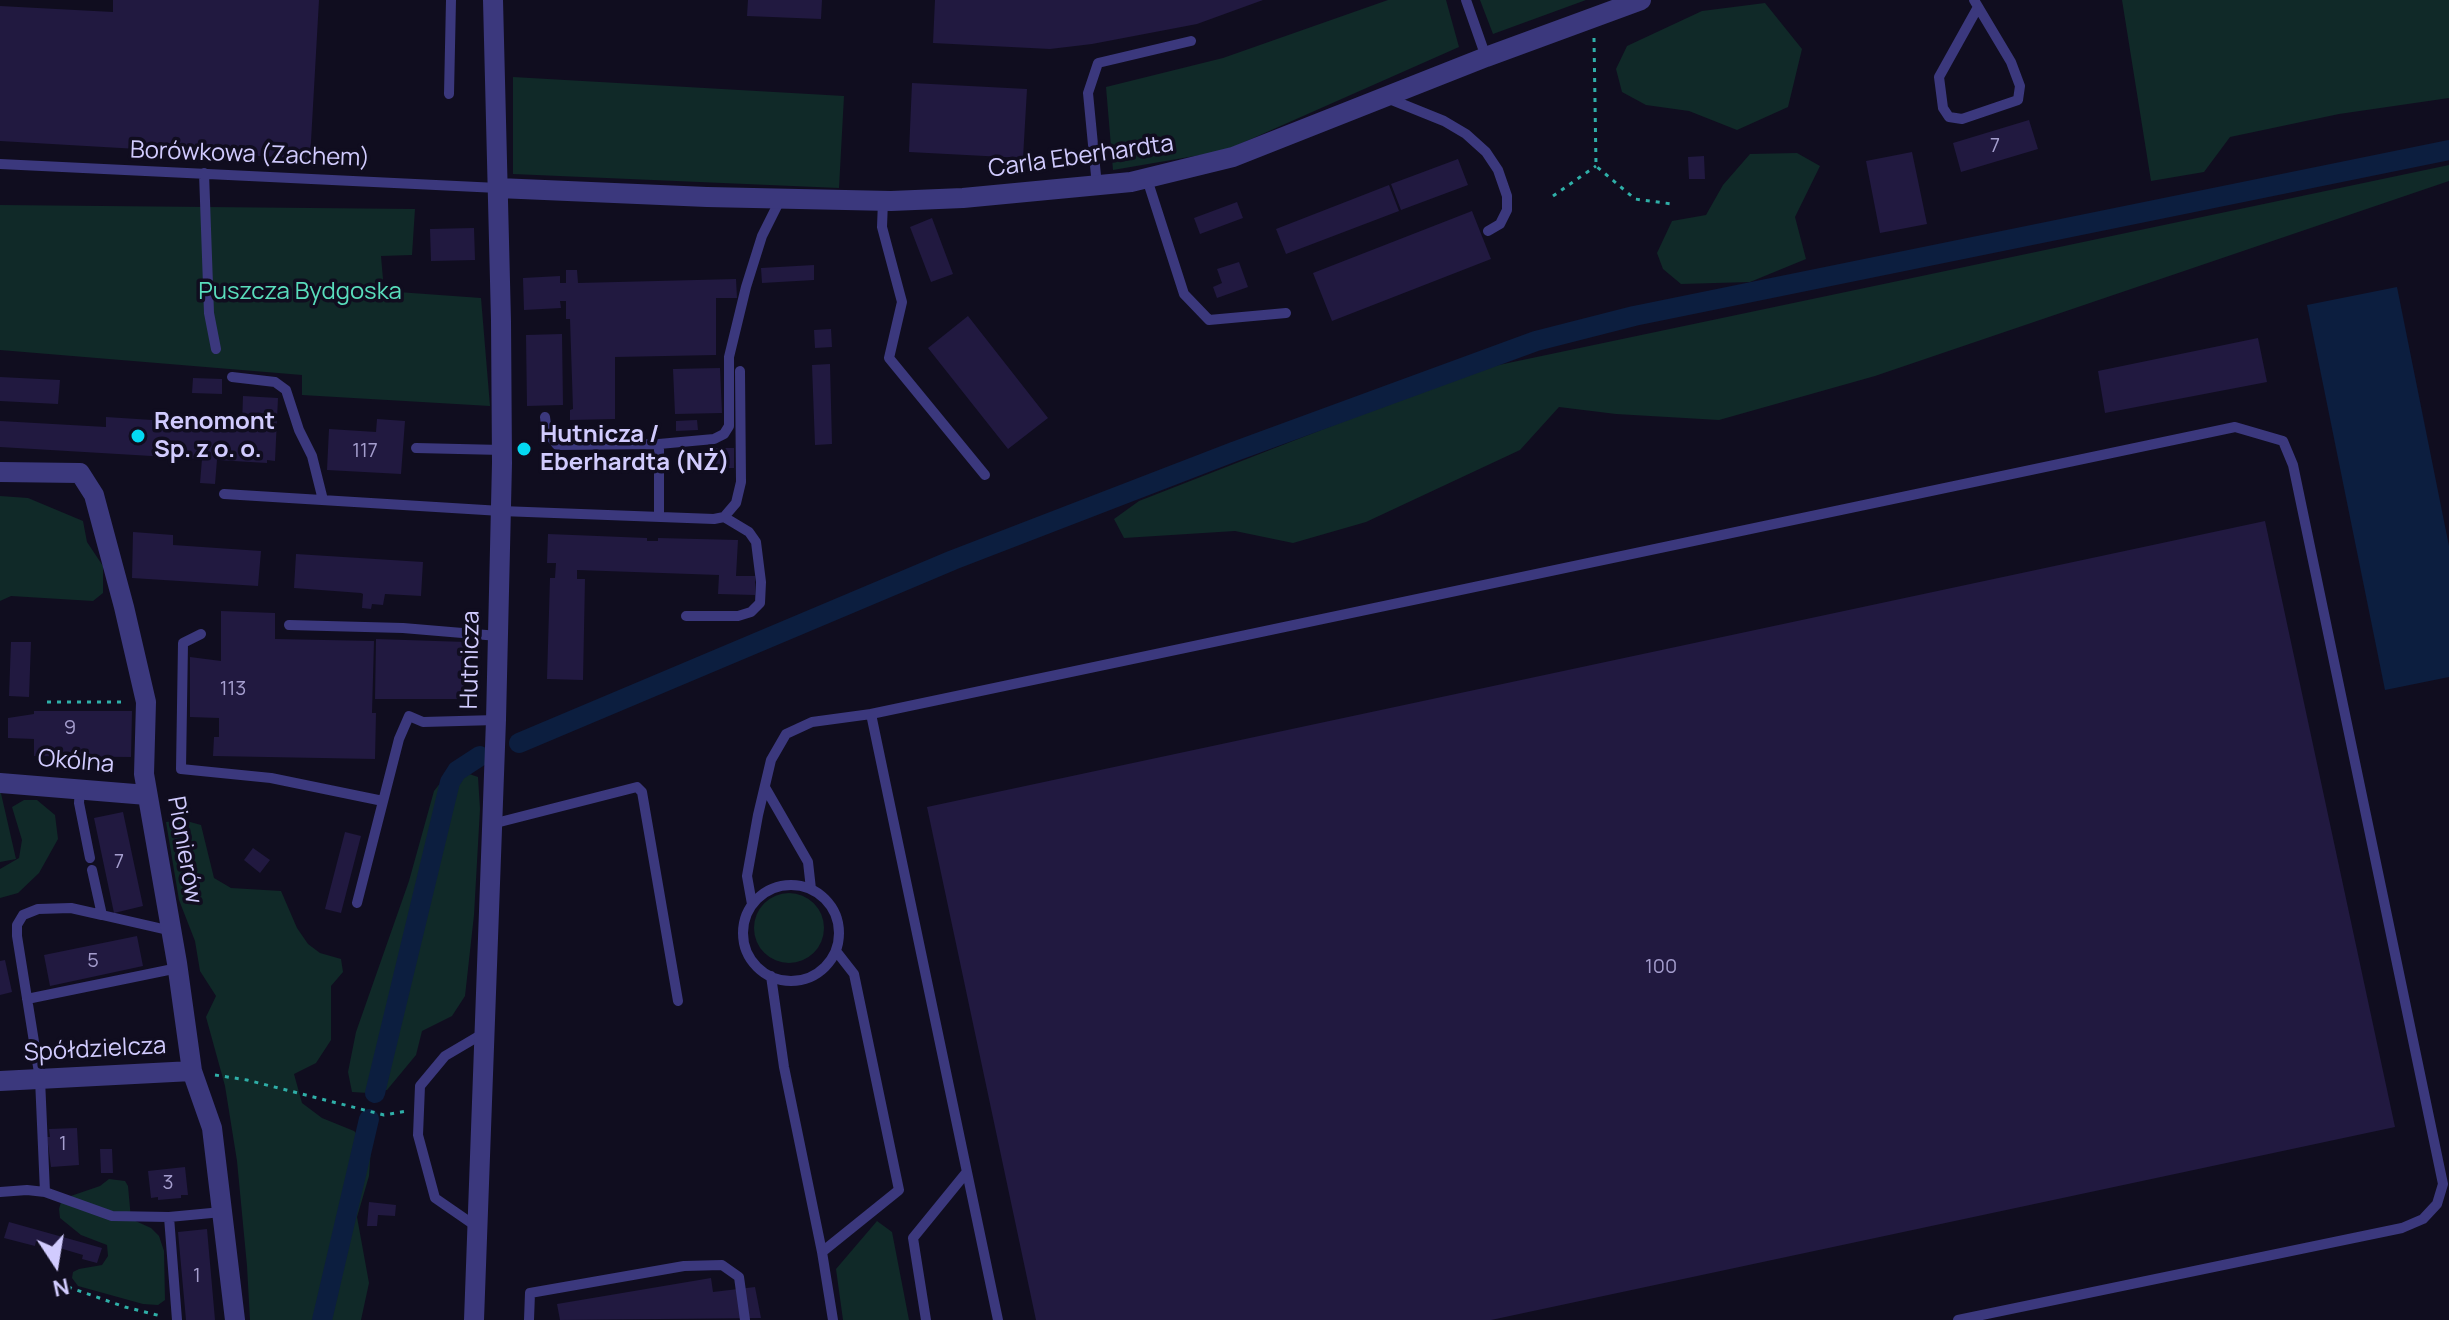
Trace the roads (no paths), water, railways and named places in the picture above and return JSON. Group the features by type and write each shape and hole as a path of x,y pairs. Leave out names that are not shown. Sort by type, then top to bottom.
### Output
{"street":[{"name":"Hutnicza","path":"474,1320 496,720 502,450 493,0"},
{"name":"Carla Eberhardta","path":"498,188 883,201 963,198 1147,179 1233,157 1486,57 1641,0"},
{"name":"Pionierów","path":"0,472 80,473 94,495 146,702 144,755 147,795 172,931 192,1071 212,1128 235,1320"},
{"name":"Okólna","path":"0,783 147,795"},
{"name":"Spółdzielcza","path":"0,1081 192,1071"}],"lane":[{"path":"449,94 451,0"},
{"path":"1466,0 1486,57"},
{"path":"1976,4 2011,62 2020,86 2018,100 1962,119 1949,117 1943,108 1939,77 1976,4"},
{"path":"1097,186 1088,93 1098,63 1191,41"},
{"path":"1385,97 1444,121 1466,134 1486,152 1498,170 1507,196 1507,210 1500,224 1488,231"},
{"name":"Borówkowa (Zachem)","path":"0,164 498,188"},
{"path":"204,173 209,313 216,349"},
{"path":"1147,179 1184,294 1209,320 1286,313"},
{"path":"545,417 547,432 557,445 659,444 714,439 724,434 729,426 729,357 732,343 762,236 781,198"},
{"path":"883,201 882,227 902,302 889,358 985,475"},
{"path":"724,517 736,503 741,482 740,371"},
{"path":"232,377 275,382 286,390 299,430 312,456 323,500"},
{"path":"752,904 747,876 771,760 786,734 812,722 871,714 2235,427 2283,441 2293,465 2443,1184 2437,1204 2423,1219 2402,1228 1958,1320"},
{"path":"659,444 659,517"},
{"path":"416,448 502,450"},
{"path":"224,494 501,511 724,517 749,532 756,542 760,603 751,612 738,616 686,616"},
{"path":"289,625 403,628 498,636"},
{"path":"201,634 183,643 181,769 271,778 383,801"},
{"path":"871,714 998,1320"},
{"path":"357,903 399,739 409,716 423,722 496,720"},
{"path":"492,824 637,787 642,792 678,1001"},
{"path":"80,788 79,803 90,858"},
{"path":"766,789 808,862 811,889"},
{"path":"92,870 102,915"},
{"path":"795,885 811,889 824,898 834,911 839,926 836,951 822,970 808,979 793,981 771,976 752,962 745,948 742,933 745,918 752,904 763,893 778,886 795,885"},
{"path":"45,1192 40,1079 17,925 23,915 38,909 57,907 172,931"},
{"path":"822,1252 899,1190 854,974 836,951"},
{"path":"27,999 178,968"},
{"path":"771,976 784,1067 833,1320"},
{"path":"477,1227 435,1198 418,1135 420,1086 445,1056 484,1033"},
{"path":"926,1320 913,1238 966,1173"},
{"path":"0,1192 45,1192 112,1216 169,1217 222,1212"},
{"path":"169,1217 177,1319"},
{"path":"529,1320 530,1293 684,1266 722,1265 739,1277 745,1320"}],"water":[{"path":"2397,287 2449,546 2449,677 2385,690 2307,305"}],"waterway":[{"path":"519,743 953,560 1233,452 1536,341 1634,316 2449,150"},
{"path":"375,1093 450,782 457,771 480,756"},
{"path":"322,1320 369,1119"}],"place":[{"name":"Renomont Sp. z o. o.","path":"138,436"},
{"name":"Hutnicza / Eberhardta (NŻ)","path":"524,449"}],"park label":[{"name":"Puszcza Bydgoska","path":"300,292"}]}
